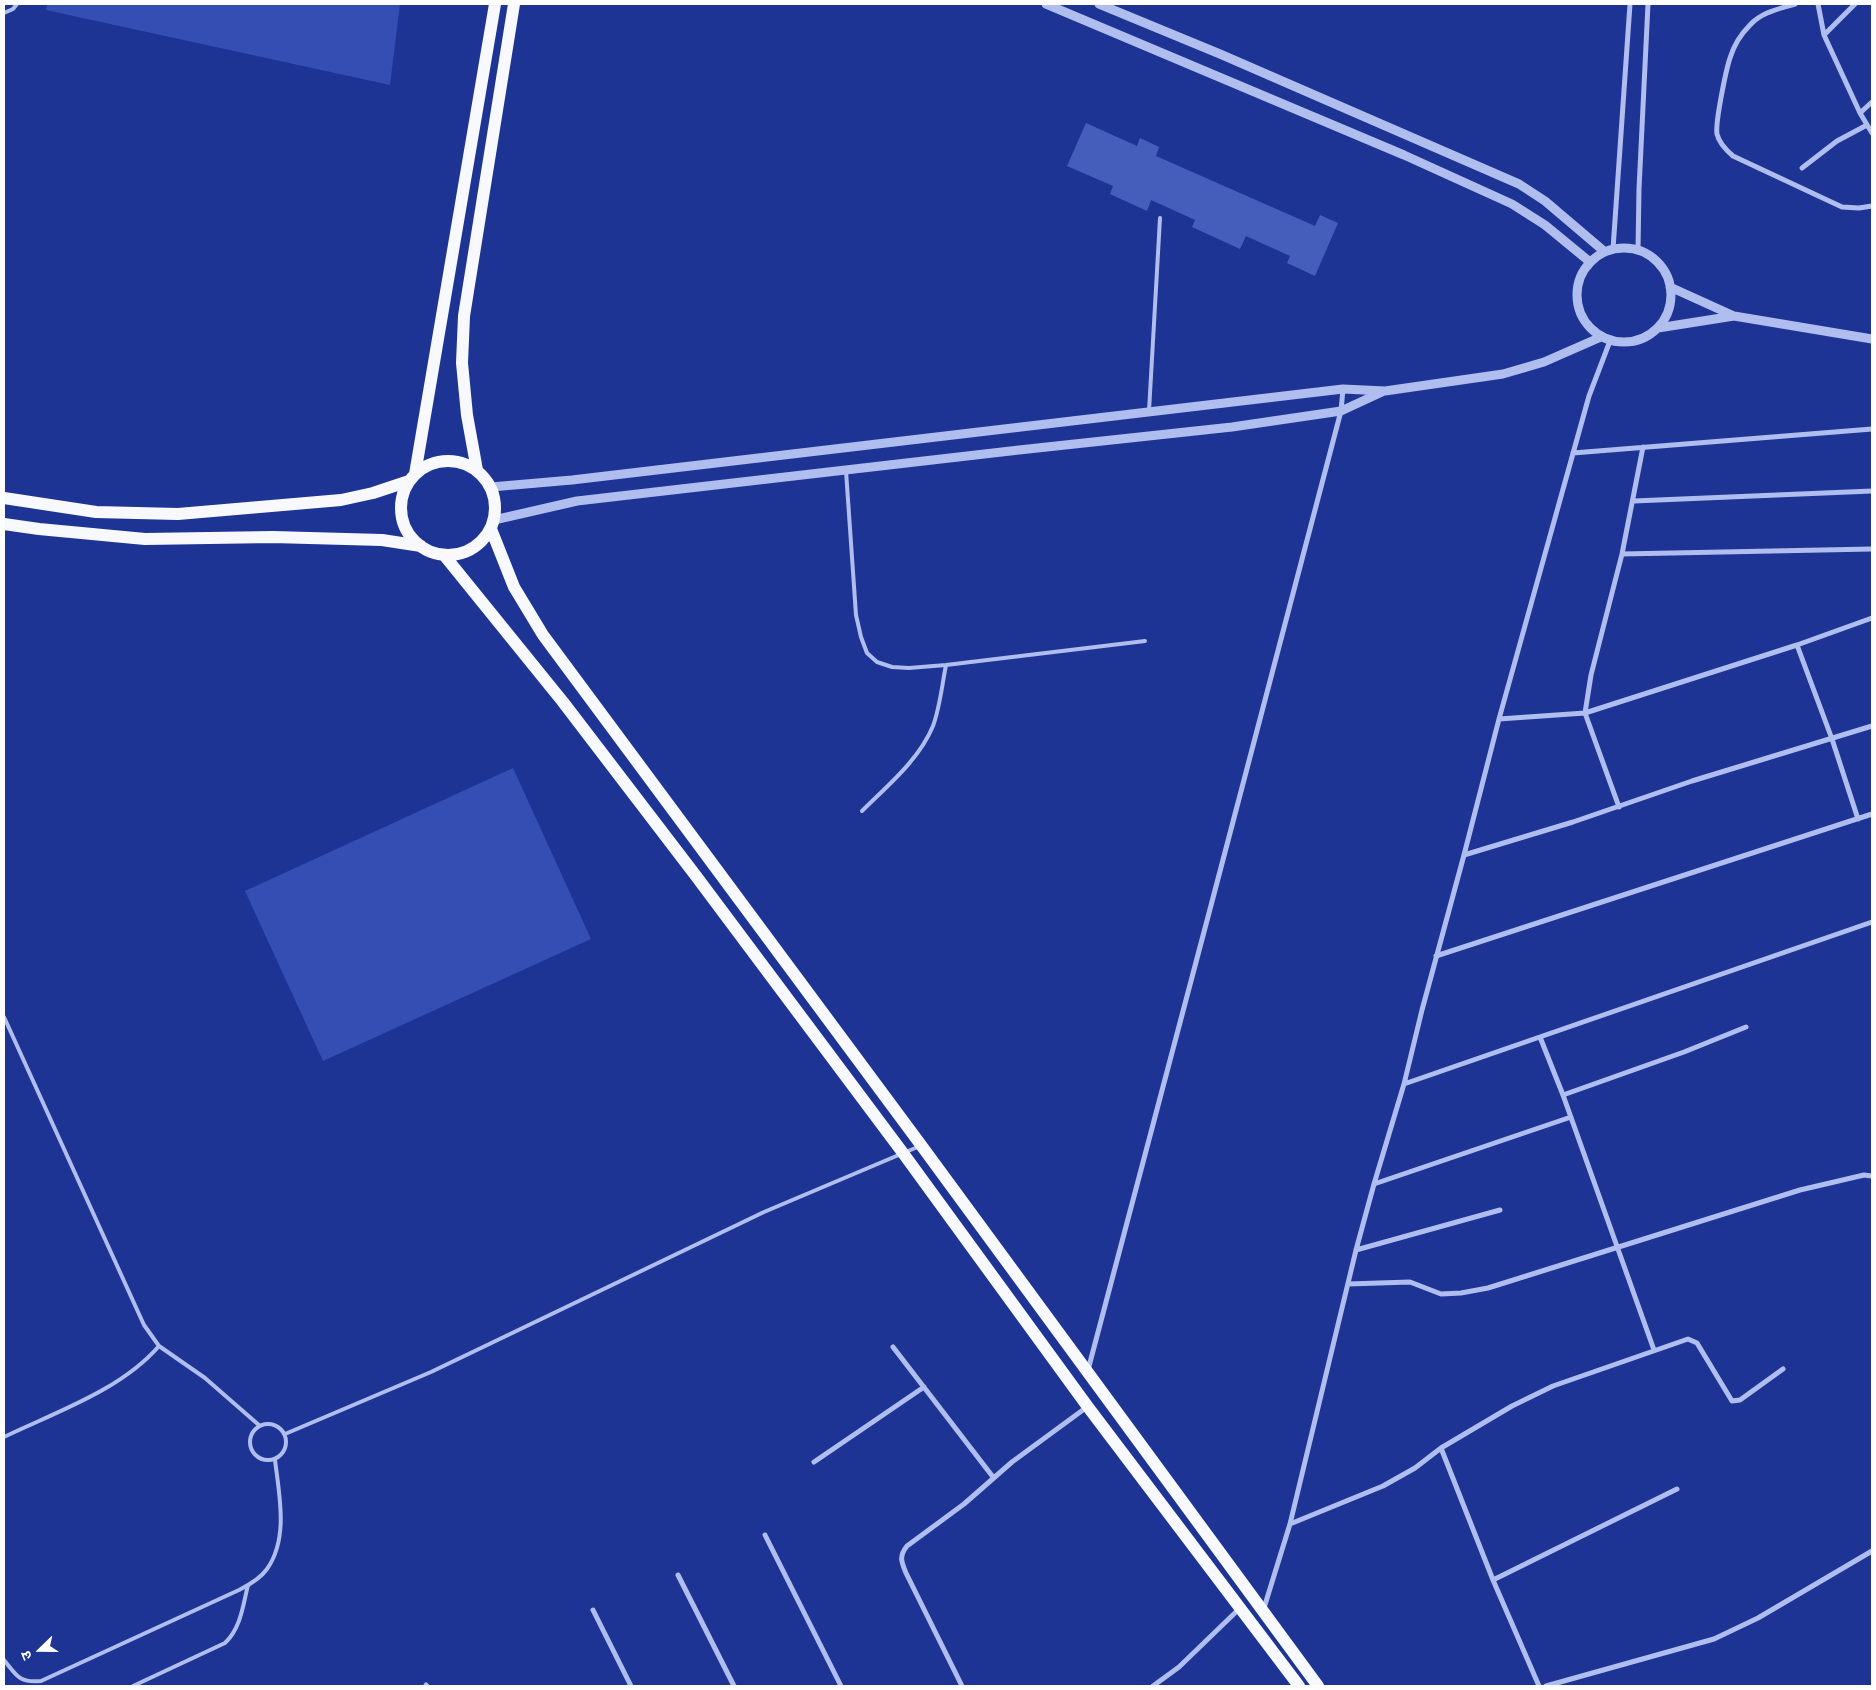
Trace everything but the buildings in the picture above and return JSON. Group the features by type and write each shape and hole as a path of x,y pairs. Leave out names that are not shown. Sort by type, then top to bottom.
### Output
{"main road":[{"path":"4,498 96,512 178,514 341,500 373,493 412,477 425,467 448,460 463,463 477,470 491,487 495,504 492,524 477,545 466,552 454,555 433,553 421,546 408,533 403,522 401,507 403,494 412,477 495,4"},
{"path":"477,470 467,415 462,363 464,316 514,4"},
{"path":"4,524 145,539 273,537 382,540 421,546"},
{"path":"492,524 514,586 543,635 921,1145 1318,1686"},
{"path":"444,555 563,702 648,813 903,1153 1088,1407 1299,1686"}],"street":[{"path":"1046,4 1404,155 1512,204 1545,225 1590,262"},
{"path":"1099,4 1229,58 1519,184 1545,201 1609,251"},
{"path":"1609,251 1630,4"},
{"path":"1638,250 1648,4"},
{"path":"1795,4 1771,10 1752,23 1740,36 1730,58 1717,122 1717,135 1723,147 1732,156 1842,207 1858,208 1872,206"},
{"path":"1818,4 1824,35 1860,113 1872,133"},
{"path":"1824,35 1855,4"},
{"path":"1860,113 1872,102"},
{"path":"1802,168 1837,141 1867,125"},
{"path":"1625,248 1638,250 1650,256 1659,264 1666,275 1670,287 1669,310 1658,328 1650,335 1631,343 1610,341 1592,331 1578,309 1576,297 1582,272 1590,262 1609,251 1625,248"},
{"path":"1670,287 1734,316 1872,339"},
{"path":"1658,328 1734,316"},
{"path":"491,487 572,480 1343,389 1385,391 1503,374 1544,362 1601,337"},
{"path":"1263,1611 1290,1524 1356,1250 1404,1084 1499,719 1589,396 1610,341"},
{"path":"1087,1372 1341,411 1343,389"},
{"path":"492,524 577,501 1222,428 1341,411 1385,391"},
{"path":"1573,454 1872,429"},
{"path":"1619,807 1585,713 1591,675 1622,554 1644,448"},
{"path":"1634,501 1872,492"},
{"path":"1622,554 1872,549"},
{"path":"1499,719 1585,713 1797,645 1872,618"},
{"path":"1797,645 1832,739 1858,818"},
{"path":"1464,855 1619,807 1692,781 1872,726"},
{"path":"1436,956 1872,814"},
{"path":"1404,1084 1872,922"},
{"path":"1563,1095 1684,1052 1746,1027"},
{"path":"1540,1037 1563,1095 1654,1350"},
{"path":"1374,1184 1571,1117"},
{"path":"1348,1284 1410,1282 1441,1294 1461,1293 1488,1288 1800,1190 1864,1175 1872,1176"},
{"path":"1356,1250 1500,1210"},
{"path":"1290,1524 1382,1486 1415,1468 1440,1448 1512,1406 1553,1386 1688,1339 1697,1343 1732,1401 1740,1400 1783,1369"},
{"path":"893,1347 994,1477"},
{"path":"814,1462 924,1387"},
{"path":"962,1686 900,1561 901,1554 907,1546 964,1504 994,1477 1088,1407"},
{"path":"1440,1448 1493,1580 1539,1686"},
{"path":"1493,1580 1677,1488"},
{"path":"765,1535 841,1686"},
{"path":"1546,1686 1714,1639 1758,1618 1872,1551"},
{"path":"678,1575 734,1686"},
{"path":"1153,1686 1179,1667 1240,1608"},
{"path":"593,1610 631,1686"}],"lane":[{"path":"4,13 13,9 18,4"},
{"path":"1149,413 1160,218"},
{"path":"845,470 856,615 867,653 877,662 892,667 908,668 1145,641"},
{"path":"862,811 900,774 920,749 933,726 946,665"},
{"path":"4,1017 144,1325 159,1346 205,1378 260,1426"},
{"path":"285,1434 431,1372 764,1212 921,1145"},
{"path":"4,1437 98,1393 146,1362 159,1346"},
{"path":"271,1424 281,1429 285,1434 287,1440 284,1452 275,1460 262,1460 253,1452 250,1440 255,1430 260,1426 271,1424"},
{"path":"4,1660 19,1678 28,1682 41,1681 248,1585 267,1569 280,1533 281,1511 275,1460"},
{"path":"132,1686 225,1643 232,1636 238,1622 248,1585"}],"shaded area":[{"path":"47,4 400,4 390,85 46,10"},
{"path":"513,768 591,939 323,1061 245,891"}]}
